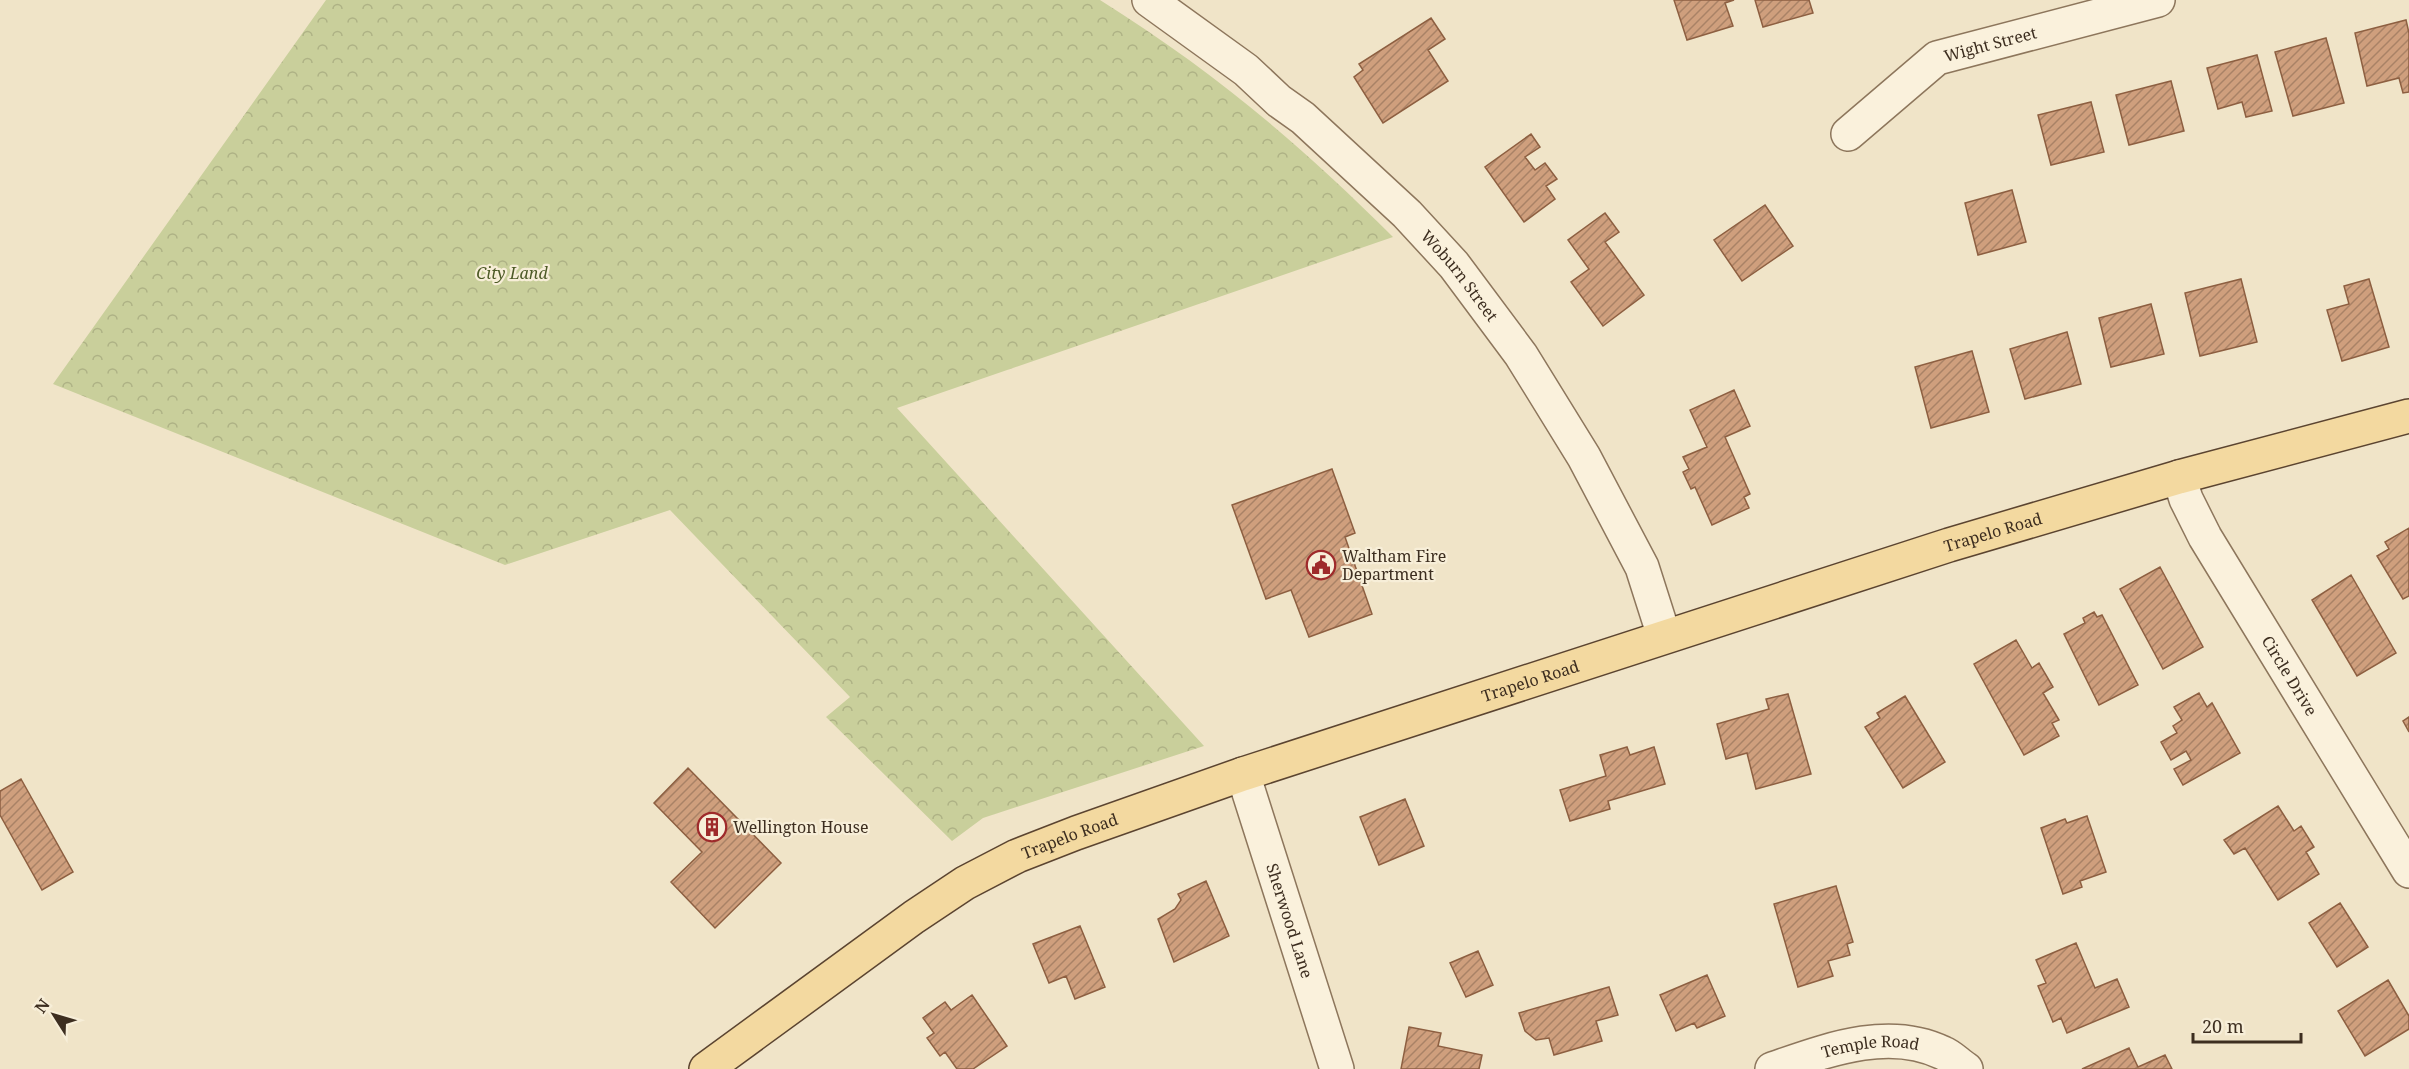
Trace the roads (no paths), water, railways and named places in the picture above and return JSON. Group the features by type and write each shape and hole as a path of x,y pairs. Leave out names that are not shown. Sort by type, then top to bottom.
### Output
{"main road":[{"name":"Trapelo Road","path":"706,1069 914,917 965,883 1017,856 1076,833 1243,774 1991,532 2180,477 2409,416"}],"street":[{"name":"Woburn Street","path":"1149,0 1237,63 1279,101 1304,118 1407,214 1454,265 1521,355 1584,457 1642,567 1664,636"},
{"name":"Wight Street","path":"1848,134 1937,58 2158,0"},
{"name":"Circle Drive","path":"2180,477 2186,499 2205,537 2409,871"},
{"name":"Sherwood Lane","path":"1243,774 1337,1069"},
{"name":"Temple Road","path":"1772,1069 1862,1042 1906,1041 1944,1053 1966,1069"}],"place":[{"name":"Waltham Fire Department","path":"1321,565"},
{"name":"Wellington House","path":"712,827"}],"park label":[{"name":"City Land","path":"512,273"}]}
